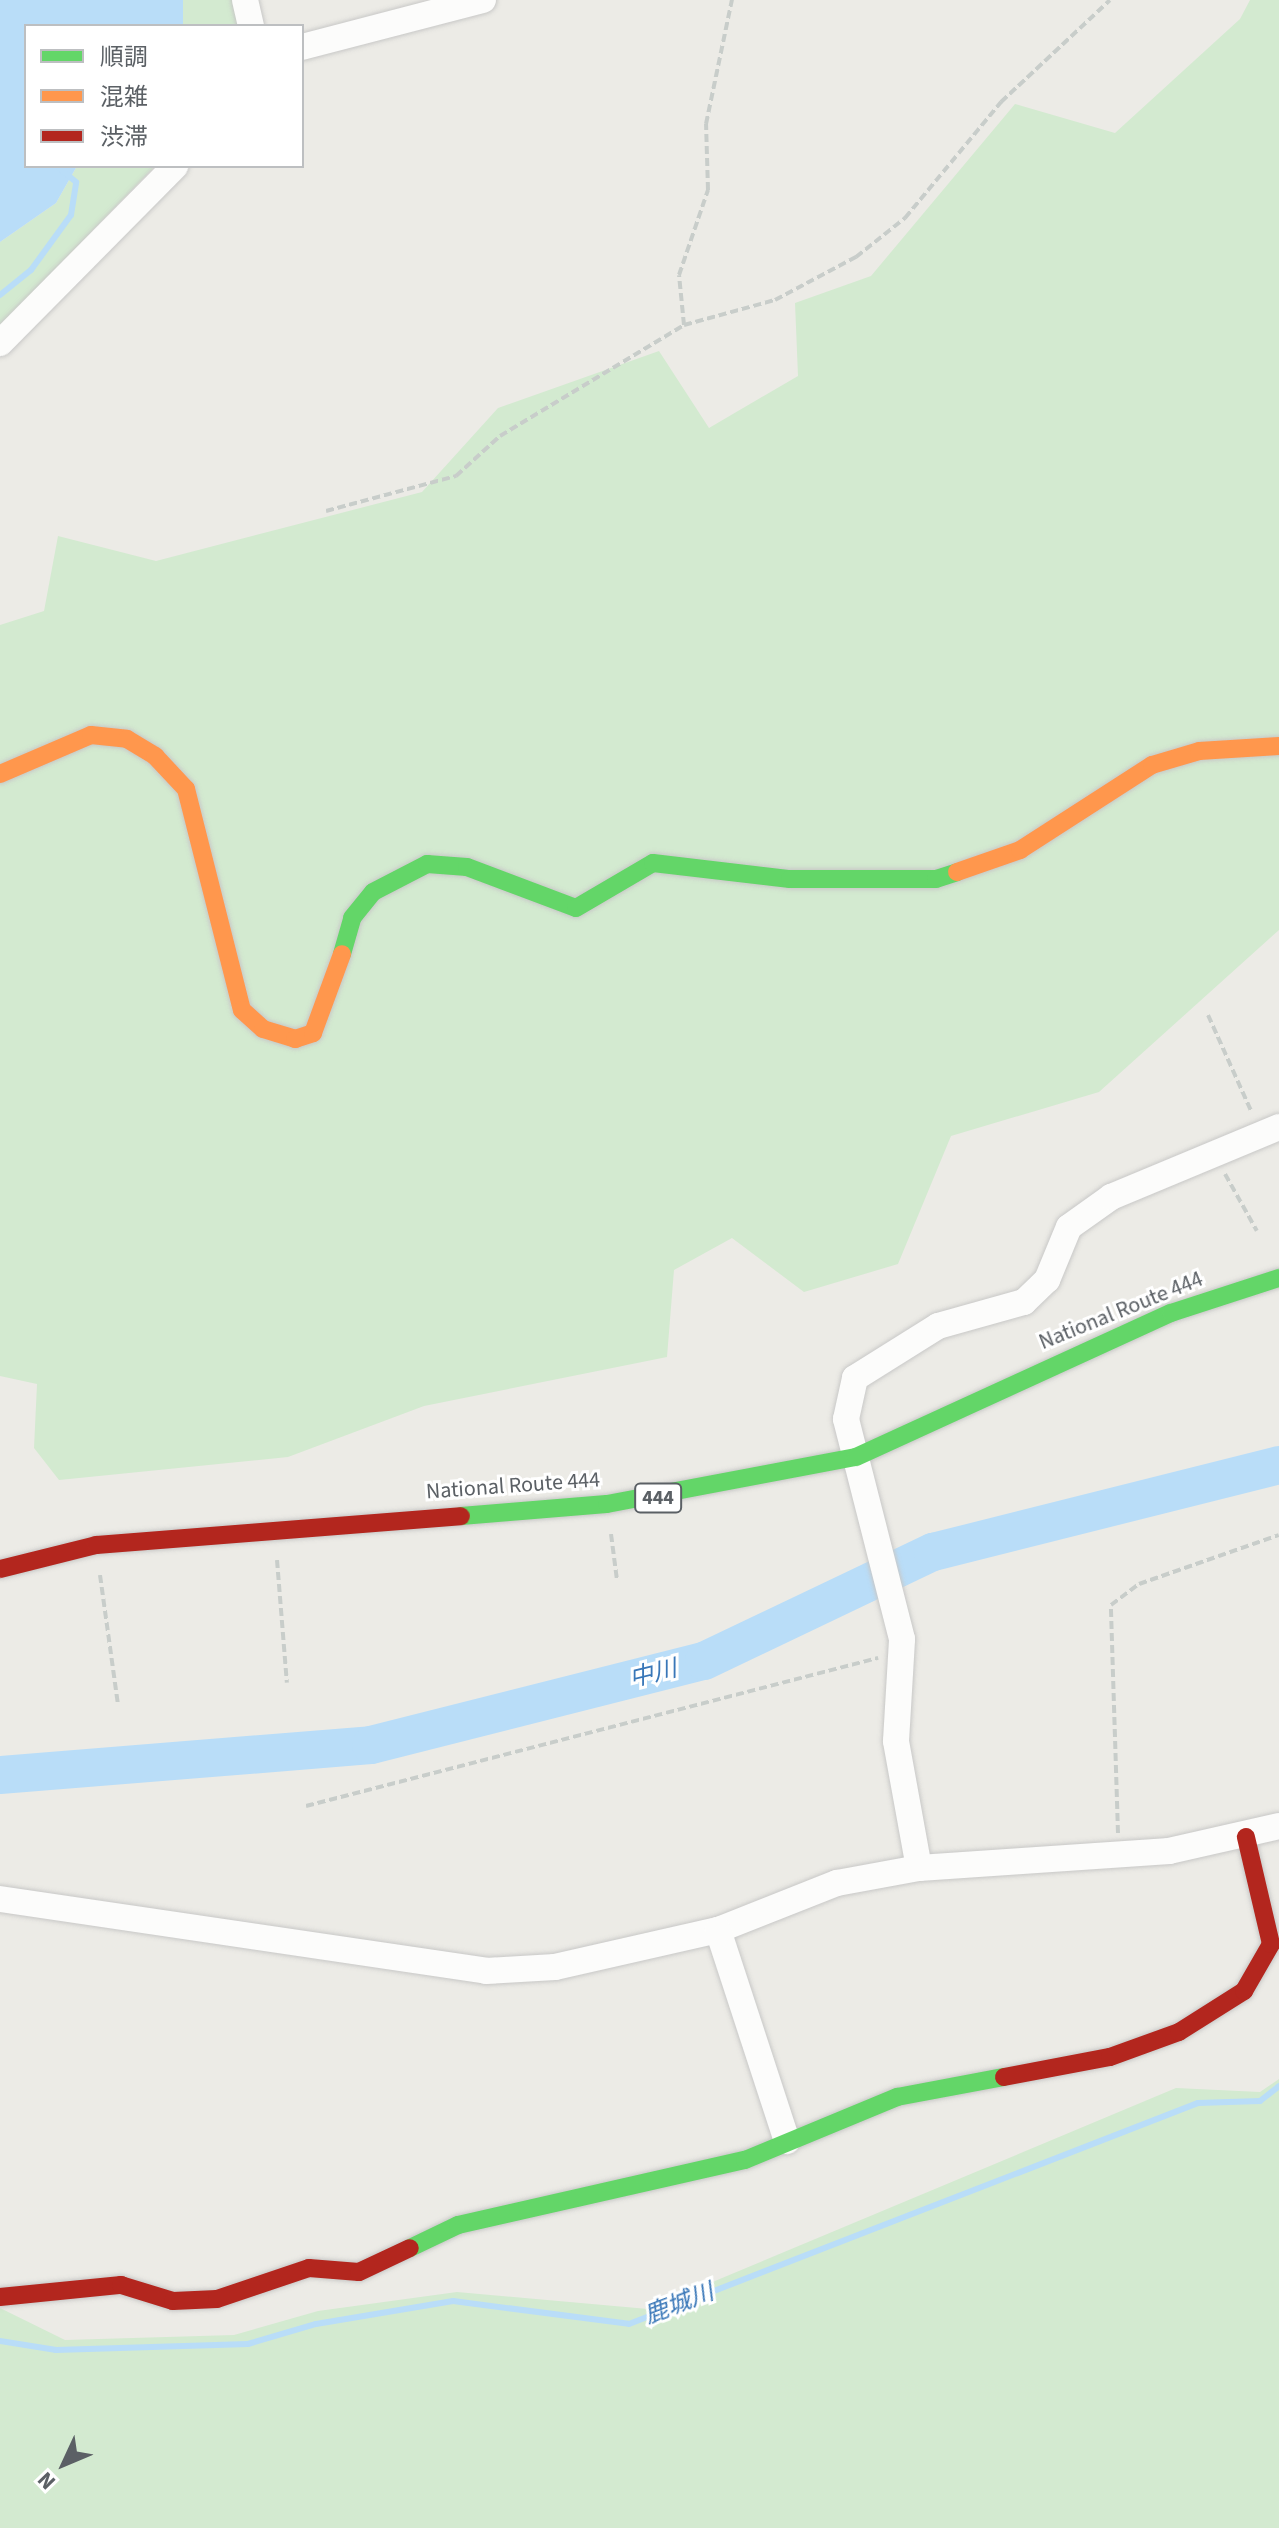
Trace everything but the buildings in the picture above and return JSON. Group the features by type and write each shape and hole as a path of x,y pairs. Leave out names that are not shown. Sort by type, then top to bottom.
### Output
{"main road":[{"path":"0,774 91,735 127,739 155,756 186,789 201,827 242,1010 263,1029 295,1039 313,1033 327,1007 352,918 373,892 427,864 467,867 556,906 576,908 653,863 790,879 936,879 1020,850 1152,765 1199,751 1279,746"},
{"name":"National Route 444","path":"0,1569 96,1545 274,1526 607,1504 702,1493 856,1457 1171,1313 1279,1278"},
{"path":"0,2297 121,2285 173,2301 217,2299 309,2268 359,2272 458,2225 745,2160 897,2097 1110,2057 1179,2032 1244,1991 1271,1944 1246,1837"}],"street":[{"path":"245,0 251,24"},
{"path":"304,46 483,0"},
{"path":"0,343 173,168"},
{"path":"919,1868 896,1741 901,1649 873,1516 846,1419 855,1378 870,1365 938,1326 1024,1302 1047,1280 1069,1227 1111,1197 1270,1130"},
{"path":"0,1899 486,1971 555,1967 718,1930 837,1883 919,1868 1120,1855 1246,1837 1279,1826"},
{"path":"718,1930 787,2141"}],"path":[{"path":"684,325 679,275 708,190 706,124 732,0"},
{"path":"326,511 456,476 500,436 684,325 775,300 856,257 905,218 1001,102 1110,0"},
{"path":"1208,1015 1270,1130"},
{"path":"1213,1153 1257,1231"},
{"path":"607,1504 617,1580"},
{"path":"274,1526 287,1683"},
{"path":"1120,1855 1108,1699 1116,1655 1111,1605 1139,1584 1279,1535"},
{"path":"96,1545 118,1704"},
{"path":"306,1806 713,1706 860,1658 901,1649"}],"green space":[{"path":"183,0 254,0 254,24 183,24"},
{"path":"1250,0 1279,0 1279,930 1099,1092 951,1136 898,1264 804,1292 732,1238 674,1270 667,1357 424,1406 288,1457 59,1480 34,1448 37,1384 0,1376 0,625 44,611 58,536 156,561 422,492 498,408 659,351 709,428 798,376 795,303 871,276 1015,104 1115,133 1240,19"},
{"path":"76,168 153,168 0,326 0,242 56,203"},
{"path":"1279,2079 1279,2528 0,2528 0,2308 65,2340 234,2335 318,2311 457,2292 648,2309 1176,2088 1260,2092"}],"water":[{"path":"0,0 183,0 183,24 24,24 24,168 76,168 56,203 0,242"}],"waterway":[{"path":"0,295 31,270 71,215 76,182 59,168"},
{"name":"中川","path":"0,1775 371,1745 704,1661 933,1552 1279,1465"},
{"name":"鹿城川","path":"0,2341 56,2350 248,2344 316,2324 453,2301 629,2324 1198,2103 1260,2101 1279,2086"}],"traffic: fast":[{"path":"342,954 352,918 373,892 427,864 467,867 576,908 653,863 790,879 936,879 957,872"},
{"path":"461,1516 607,1504 856,1457 1171,1313 1279,1278"},
{"path":"410,2248 458,2225 745,2160 897,2097 1004,2077"}],"traffic: slow":[{"path":"0,774 91,735 127,739 155,756 186,789 242,1010 263,1029 295,1039 313,1033 342,954"},
{"path":"957,872 1020,850 1152,765 1199,751 1279,746"}],"traffic: jam":[{"path":"0,1569 96,1545 461,1516"},
{"path":"1004,2077 1110,2057 1179,2032 1244,1991 1271,1944 1246,1837"},
{"path":"0,2297 121,2285 173,2301 217,2299 309,2268 359,2272 410,2248"}]}
